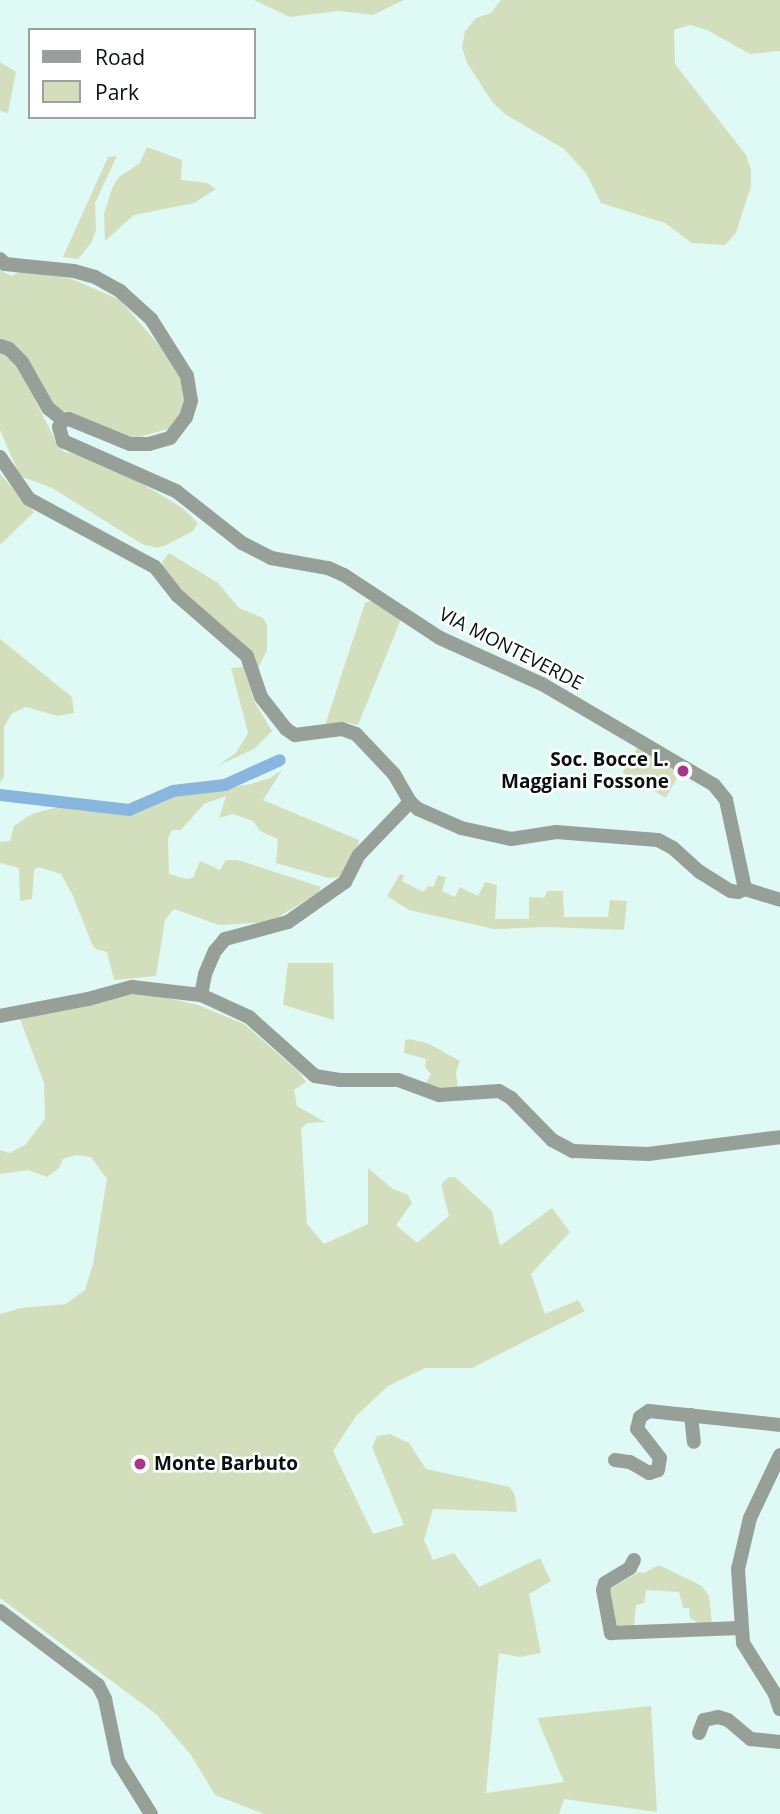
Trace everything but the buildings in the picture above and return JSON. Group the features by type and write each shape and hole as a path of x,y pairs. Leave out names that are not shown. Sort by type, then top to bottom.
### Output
{"street":[{"path":"0,259 5,264 74,271 120,291 151,319 179,359 191,388 187,417 178,431 160,442 130,444 80,422 63,420"},
{"name":"VIA MONTEVERDE","path":"0,346 9,349 22,362 48,408 63,420 60,427 63,441 176,491 242,543 271,558 328,568 344,575 440,638 542,684 715,785 726,800 745,889"},
{"path":"0,457 15,483 29,499 155,567 178,596 247,656 261,697 286,729 295,735 342,729 356,734 394,774 410,802 427,814 451,824 511,839 556,832 658,840 731,891 745,889 780,900"},
{"path":"201,995 215,951 225,939 288,922 345,882 359,855 410,802"},
{"path":"0,1016 88,999 132,986 201,995 248,1017 314,1076 340,1080 398,1080 439,1095 499,1091 511,1098 546,1136 572,1151 648,1154 780,1137"},
{"path":"615,1460 630,1462 649,1472 658,1470 660,1458 637,1429 639,1417 656,1410 780,1425"},
{"path":"691,1415 694,1442"},
{"path":"780,1455 750,1518 740,1550 740,1628 743,1643 775,1694 780,1709"},
{"path":"634,1560 630,1568 605,1583 603,1590 611,1633 740,1628"},
{"path":"0,1611 98,1685 105,1699 118,1761 151,1814"},
{"path":"699,1733 704,1720 718,1717 728,1720 751,1739 780,1742"}],"green space":[{"path":"254,0 404,0 373,15 339,11 290,17"},
{"path":"501,0 780,0 780,51 750,54 707,30 690,25 674,30 675,64 746,155 751,170 751,186 736,233 725,245 692,243 665,223 601,203 586,173 564,149 505,114 493,103 467,63 462,47 465,31 476,18 491,13"},
{"path":"0,62 16,72 8,113 0,111"},
{"path":"147,147 182,160 181,180 207,183 216,189 194,203 134,215 105,241 104,214 113,186 119,177 140,163"},
{"path":"117,156 95,203 96,231 91,243 78,259 63,257 108,157"},
{"path":"0,270 11,276 21,271 72,279 120,300 164,351 181,379 184,413 172,428 135,438 56,408 0,342"},
{"path":"0,352 17,365 59,447 65,452 83,455 136,480 181,507 198,523 193,531 157,548 142,544 52,488 20,476 0,430"},
{"path":"0,474 34,512 0,545"},
{"path":"169,553 218,583 239,608 263,618 267,625 267,650 258,669 247,648 176,587 163,570 162,562"},
{"path":"372,600 401,619 358,725 344,722 325,725 365,603"},
{"path":"0,639 72,697 74,713 58,716 26,707 12,713 4,727 4,777 0,783"},
{"path":"244,667 254,701 272,731 254,749 217,766 236,753 248,733 231,668"},
{"path":"638,746 681,771 666,798 622,773"},
{"path":"282,770 263,800 359,840 356,854 340,877 329,878 276,863 278,839 260,831 253,821 233,814 219,818 226,796 204,804 181,830 172,830 168,839 169,874 186,879 193,878 200,861 220,870 226,860 238,860 321,887 318,893 270,922 219,925 174,909 165,920 156,976 114,980 107,952 96,949 92,944 61,874 38,867 34,870 32,899 20,901 19,868 0,863 0,842 10,841 14,826 32,814 65,805 127,816 169,797 251,784 270,778"},
{"path":"400,874 404,876 402,881 423,892 428,886 433,887 438,875 446,877 442,891 455,897 460,887 478,896 485,882 497,885 495,919 529,919 529,897 544,898 547,891 563,891 564,917 608,917 610,900 627,901 624,930 546,927 494,929 409,910 387,896"},
{"path":"288,963 333,963 334,1020 283,1005"},
{"path":"133,994 151,994 198,1005 244,1024 299,1072 306,1082 294,1090 297,1106 325,1122 307,1123 301,1129 307,1224 324,1244 368,1224 368,1168 393,1189 408,1195 412,1203 396,1225 417,1243 449,1216 441,1184 449,1177 455,1177 492,1211 500,1246 552,1208 570,1232 531,1274 545,1314 578,1300 585,1311 472,1368 425,1368 388,1386 356,1416 333,1451 373,1534 404,1525 372,1447 377,1436 390,1434 409,1443 426,1469 510,1487 515,1496 517,1512 433,1509 424,1540 433,1560 454,1553 479,1587 540,1558 551,1581 529,1594 541,1653 519,1657 499,1653 486,1793 564,1782 537,1718 651,1706 657,1812 564,1799 559,1814 264,1814 215,1795 191,1755 156,1714 0,1598 0,1314 21,1308 66,1304 85,1290 93,1264 107,1179 91,1157 76,1155 63,1159 59,1168 47,1177 28,1170 0,1174 0,1150 9,1153 25,1145 45,1119 44,1083 20,1019"},
{"path":"405,1040 429,1044 460,1061 456,1072 458,1090 424,1087 431,1074 425,1067 426,1059 404,1053"},
{"path":"659,1565 702,1586 709,1596 712,1625 701,1625 690,1618 689,1608 683,1608 679,1592 646,1590 644,1603 636,1605 634,1628 615,1631 609,1589 639,1572 644,1573"}],"waterway":[{"path":"0,795 129,810 173,791 225,785 280,760"}],"place":[{"name":"Soc. Bocce L. Maggiani Fossone","path":"683,771"},
{"name":"Monte Barbuto","path":"140,1464"}]}
